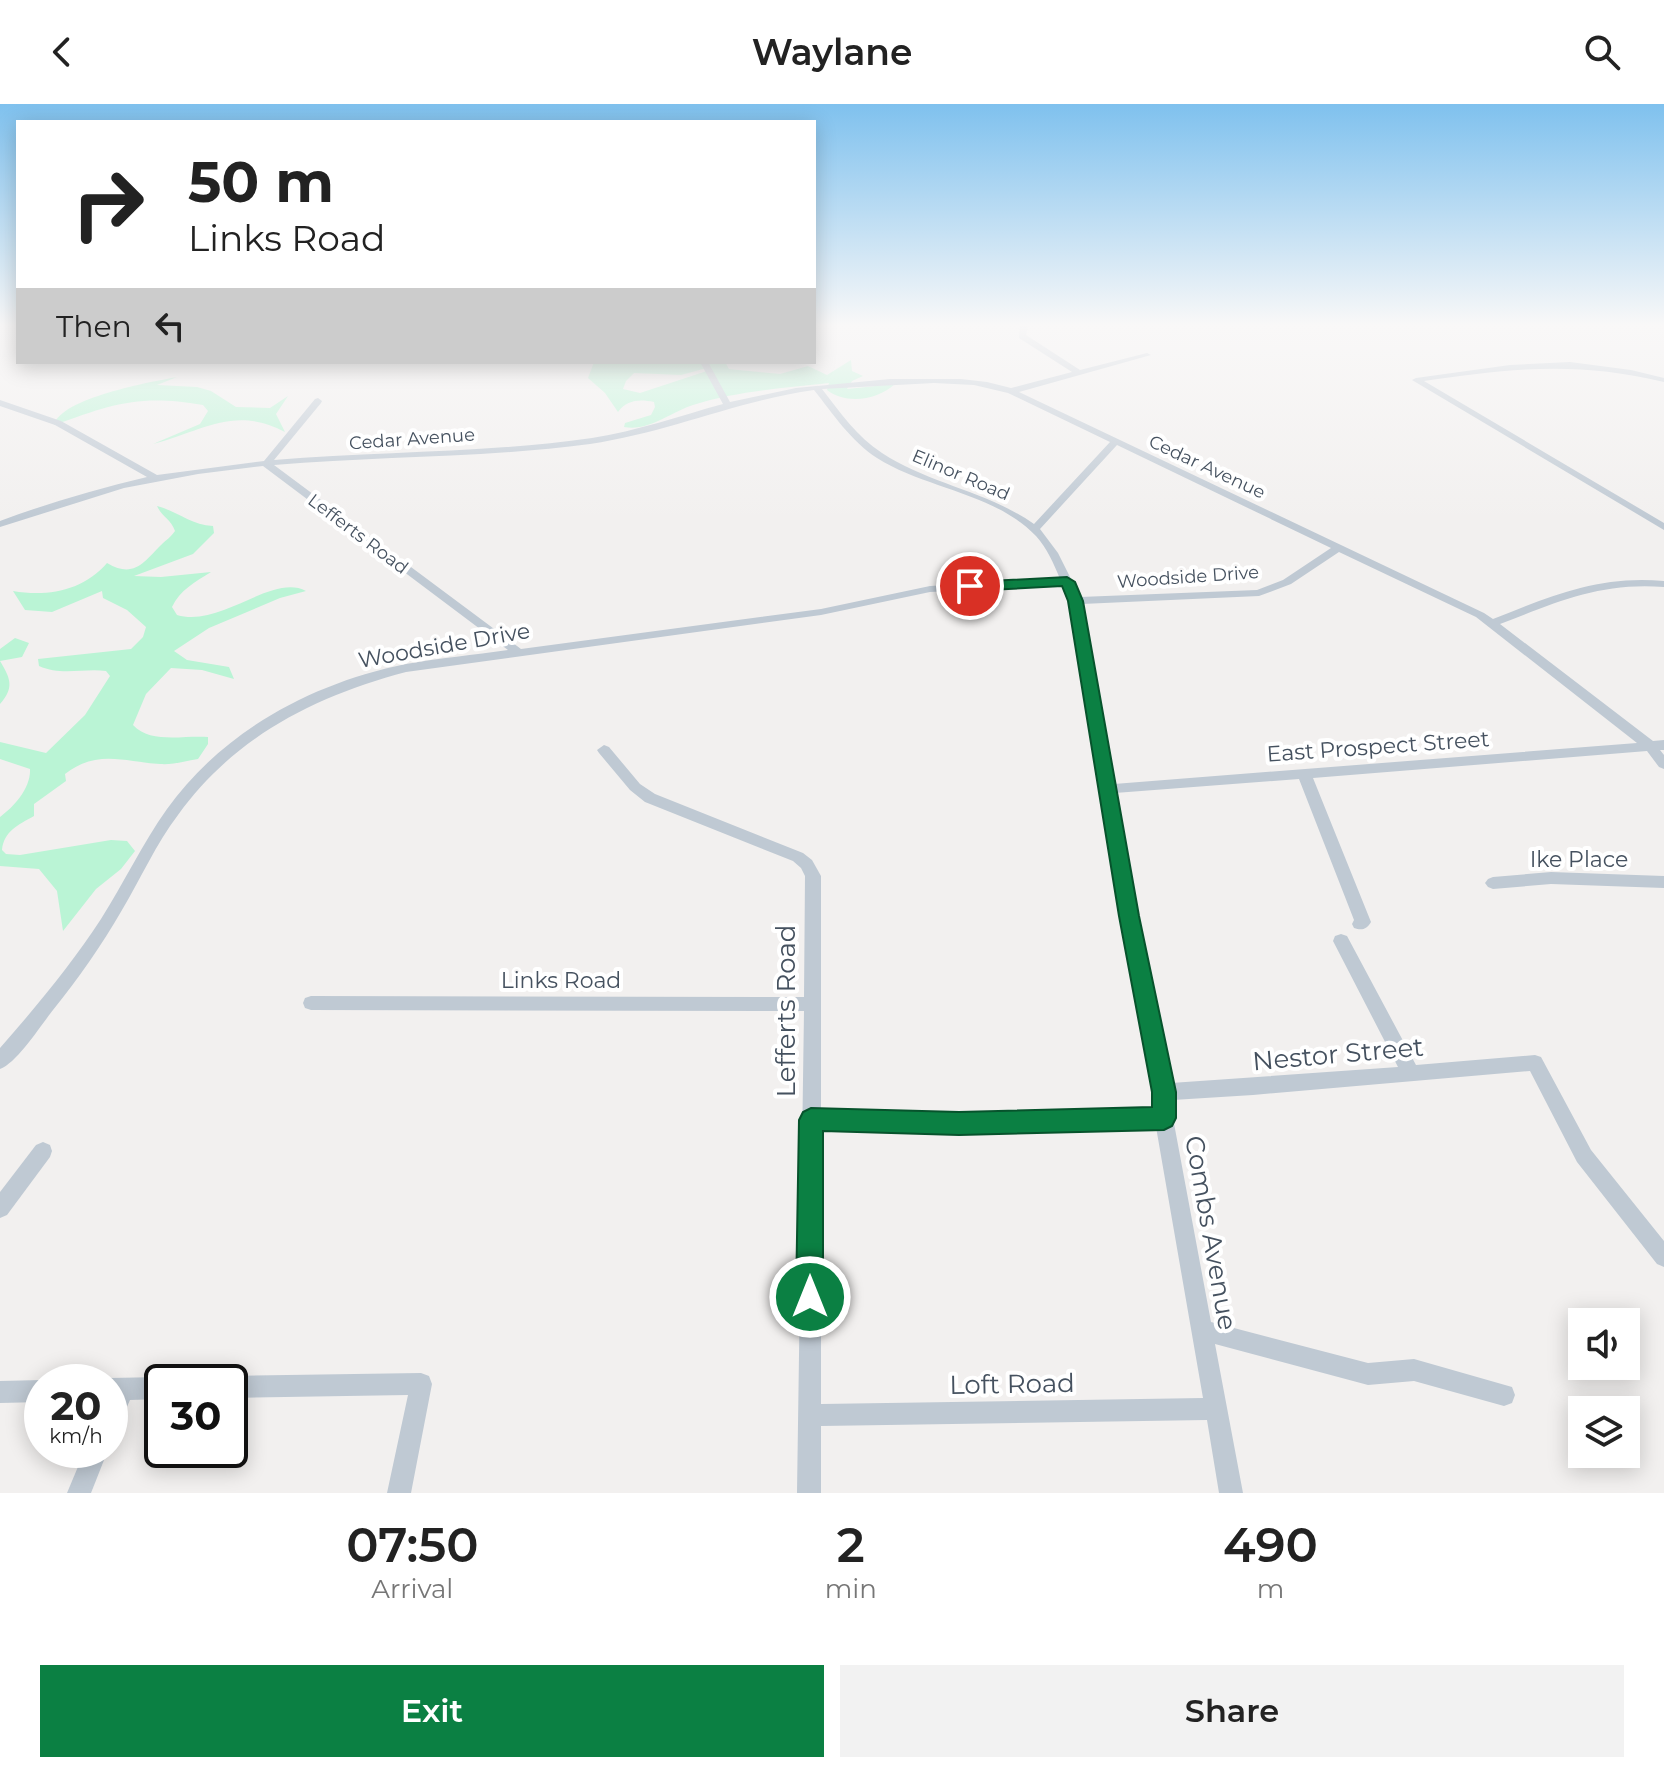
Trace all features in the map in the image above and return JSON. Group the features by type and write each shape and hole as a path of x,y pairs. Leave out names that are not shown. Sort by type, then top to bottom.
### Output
{"street":[{"path":"720,391 728,406"},
{"name":"Cedar Avenue","path":"0,524 114,487 201,470 591,441 659,428 728,406 803,391"},
{"name":"Elinor Road","path":"819,391 849,430 882,457 913,474 992,502 1035,529 1056,558 1076,601 1093,699"},
{"name":"Cedar Avenue","path":"1011,391 1468,608 1493,623 1657,746 1664,764"},
{"path":"1434,391 1664,527"},
{"path":"266,464 318,401"},
{"path":"0,403 58,423 157,479"},
{"path":"1035,529 1116,441"},
{"name":"Lefferts Road","path":"266,464 518,652"},
{"name":"Woodside Drive","path":"1076,601 1259,593 1287,582 1339,547"},
{"path":"1493,623 1600,583 1629,581 1664,584"},
{"name":"Woodside Drive","path":"0,1061 53,1000 99,934 172,812 198,779 227,750 275,716 311,697 350,682 406,668 821,612 930,589 1067,582"},
{"name":"Combs Avenue","path":"1093,699 1129,916 1164,1092 1164,1118 1231,1493"},
{"name":"East Prospect Street","path":"1108,789 1657,746"},
{"name":"Lefferts Road","path":"604,750 635,787 650,798 798,857 807,864 813,876 809,1493"},
{"path":"1304,773 1363,922 1360,924"},
{"name":"Ike Place","path":"1493,883 1551,878 1664,882"},
{"path":"1341,941 1411,1073"},
{"name":"Links Road","path":"311,1003 811,1004"},
{"name":"Nestor Street","path":"1164,1092 1535,1063 1584,1156 1664,1257"},
{"path":"811,1120 959,1123 1164,1118"},
{"path":"0,1208 43,1151"},
{"path":"1201,1330 1368,1374 1414,1370 1504,1395"},
{"path":"248,1387 421,1384 399,1493"},
{"path":"0,1392 24,1391"},
{"name":"Loft Road","path":"809,1415 1216,1409"},
{"path":"79,1493 89,1468"}],"green space":[{"path":"210,391 236,407 270,408 288,396 276,414 285,432 267,424 234,421 203,427 153,444 200,424 208,411 203,405 161,401 127,403 54,425 60,415 72,407 108,393"},
{"path":"603,391 758,391 709,400 651,424 633,428 624,427 625,423 651,415 654,402 634,401 618,412"},
{"path":"828,391 885,391 862,399 835,395"},
{"path":"157,506 213,526 214,533 193,554 134,576 211,572 179,596 172,607 177,615 194,617 211,614 278,589 292,587 306,591 280,598 209,628 174,651 187,660 229,667 234,679 202,670 171,668 146,694 133,725 158,737 208,737 208,744 198,759 165,764 100,759 77,766 65,774 66,781 34,804 34,816 9,833 2,850 6,854 20,855 111,840 127,841 135,851 121,869 96,889 63,931 57,891 39,869 0,866 0,817 21,796 28,783 30,769 0,759 0,742 46,753 85,715 110,676 106,671 47,669 39,666 38,659 131,649 143,637 146,627 127,610 103,598 102,591 52,612 25,610 13,591 39,593 64,590 87,580 107,563 124,569 138,566 175,531"},
{"path":"15,638 29,643 22,657 0,661 0,649"},
{"path":"0,661 9,687 0,704"}],"route":[{"path":"810,1297 811,1120 959,1123 1164,1118 1164,1092 1129,916 1076,601 1067,582 970,586"}]}
